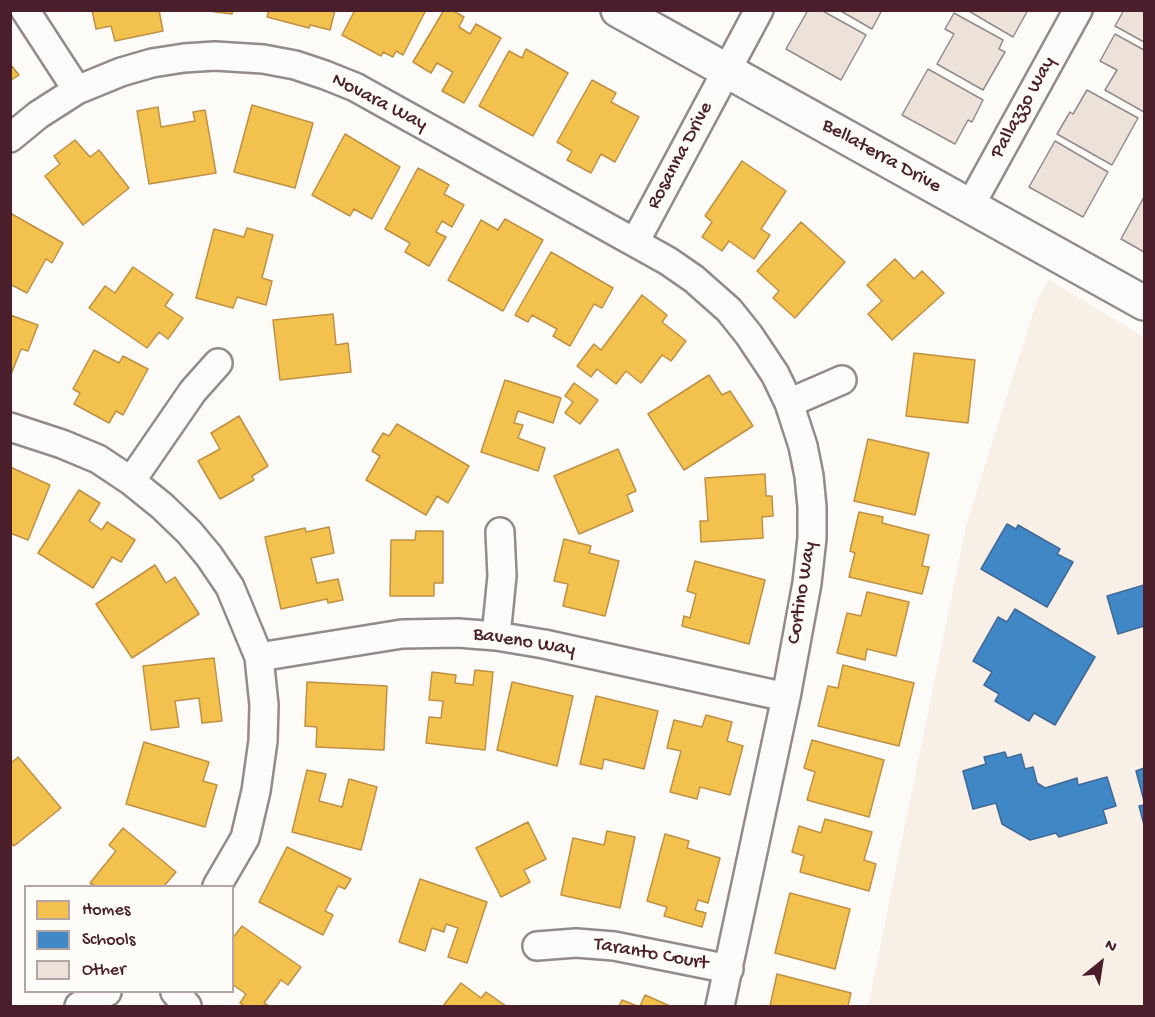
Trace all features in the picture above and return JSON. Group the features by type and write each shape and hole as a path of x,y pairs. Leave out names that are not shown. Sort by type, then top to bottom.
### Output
{"street":[{"path":"25,10 77,90"},
{"name":"Bellaterra Drive","path":"618,10 1144,303"},
{"name":"Rosanna Drive","path":"634,242 759,10"},
{"name":"Pallazzo Way","path":"970,206 1078,10"},
{"name":"Novara Way","path":"10,138 38,115 77,90 121,72 152,63 184,58 215,56 264,59 295,65 355,87 634,242"},
{"name":"Cortino Way","path":"634,242 694,279 729,310 749,335 775,374 789,403 803,446 809,476 812,538 807,583 786,697 720,1006"},
{"path":"131,481 193,391 218,363"},
{"path":"789,403 842,380"},
{"path":"10,427 98,459 131,481 162,506 209,556 230,587 259,657 264,705 263,741 256,791 245,838 218,885"},
{"path":"496,636 502,576 500,532"},
{"name":"Baveno Way","path":"259,657 402,634 458,633 496,636 544,644 786,697"},
{"name":"Taranto Court","path":"537,946 576,943 614,946 729,969"},
{"path":"79,1006 105,993"},
{"path":"176,993 187,1006"}],"shaded area":[{"path":"1049,280 1144,337 1144,1006 868,1006 966,526 1037,300"}],"building: Homes":[{"path":"92,10 159,10 163,31 115,41 111,26 96,29"},
{"path":"200,10 233,10 232,14"},
{"path":"269,10 335,10 330,30 310,25 309,28 267,17"},
{"path":"355,10 426,10 403,55 396,51 393,57 383,52 381,56 342,35"},
{"path":"444,10 452,10 464,17 459,27 470,34 476,24 501,38 464,103 442,91 453,72 437,63 431,73 413,62"},
{"path":"526,49 568,73 533,136 479,106 509,51 522,58"},
{"path":"10,64 19,75 10,81"},
{"path":"592,80 616,93 611,102 639,117 615,162 601,154 591,173 567,160 572,151 557,142"},
{"path":"252,105 313,123 295,188 234,172"},
{"path":"158,107 161,127 195,121 193,112 205,110 216,173 149,184 137,111"},
{"path":"345,134 400,167 372,219 354,209 350,216 312,195"},
{"path":"75,140 90,157 99,150 129,188 83,225 45,176 60,164 54,156"},
{"path":"742,161 786,191 761,229 770,235 754,259 729,241 722,251 702,237 712,222 705,216"},
{"path":"418,168 449,185 444,194 464,205 452,227 442,221 436,232 446,237 429,266 405,252 410,243 385,229"},
{"path":"10,213 63,243 52,263 46,259 27,293 10,284"},
{"path":"505,219 543,240 503,311 448,280 481,220 498,230"},
{"path":"801,222 845,262 795,318 773,298 779,291 757,271"},
{"path":"247,228 273,235 262,278 272,281 266,305 237,297 233,308 196,298 214,229 244,237"},
{"path":"551,252 613,288 602,308 594,304 570,346 553,336 557,329 532,315 528,322 515,315"},
{"path":"895,259 914,279 922,271 944,293 892,340 868,314 882,301 867,285"},
{"path":"133,267 173,294 165,306 183,318 168,339 159,332 147,348 89,308 105,286 115,293"},
{"path":"642,295 667,315 662,322 686,341 671,361 662,355 641,383 626,371 616,384 597,369 591,377 577,366 594,344 601,350"},
{"path":"333,314 336,345 348,343 351,372 280,380 273,320"},
{"path":"10,315 38,325 28,351 21,349 10,377"},
{"path":"94,350 119,363 123,356 148,369 123,415 116,411 109,423 74,404 80,393 73,389"},
{"path":"914,353 975,360 968,423 906,416"},
{"path":"709,375 722,395 730,391 753,426 684,470 648,414"},
{"path":"505,380 561,398 553,423 518,411 514,423 523,425 518,438 545,448 538,471 481,452"},
{"path":"574,383 598,400 580,424 565,413 573,402 565,396"},
{"path":"239,416 268,466 252,476 254,480 220,499 198,461 220,449 211,433"},
{"path":"397,424 469,466 448,503 437,496 426,515 366,480 380,456 372,451 383,433 389,436"},
{"path":"868,439 929,453 915,515 854,501"},
{"path":"618,449 636,491 627,495 633,511 579,534 554,476"},
{"path":"10,467 50,485 28,540 10,533"},
{"path":"765,474 766,496 772,496 773,516 762,517 763,538 701,542 700,521 708,521 705,478"},
{"path":"79,490 100,503 89,521 102,530 107,522 135,540 121,562 112,557 93,588 38,553"},
{"path":"859,512 883,517 882,523 929,535 922,566 929,567 922,594 849,577 855,553 850,551"},
{"path":"329,527 334,553 311,558 317,583 338,579 343,600 328,603 327,599 281,609 265,537 305,528 306,532"},
{"path":"416,531 443,531 443,583 434,583 434,596 390,596 391,540 415,540"},
{"path":"564,539 591,546 589,553 619,561 605,616 563,606 568,584 554,581"},
{"path":"695,561 765,580 749,644 682,626 684,616 690,618 696,594 687,591"},
{"path":"155,565 166,583 175,577 199,614 132,658 96,604"},
{"path":"867,592 909,602 896,656 867,649 865,660 837,653 847,613 861,616"},
{"path":"214,658 222,721 202,723 199,698 175,701 179,727 151,730 143,666"},
{"path":"843,665 914,683 899,746 818,726 828,686 838,688"},
{"path":"475,670 493,672 485,750 426,743 429,717 441,718 443,701 429,700 432,672 456,675 455,683 473,685"},
{"path":"307,682 387,686 384,750 316,747 317,727 305,726"},
{"path":"512,682 573,696 557,766 497,750"},
{"path":"596,696 658,711 644,769 604,759 602,769 580,764"},
{"path":"706,715 732,722 727,741 743,746 730,795 700,787 697,799 670,792 681,751 667,748 674,720 702,727"},
{"path":"812,740 884,760 869,817 807,800 815,772 804,768"},
{"path":"144,742 209,762 203,781 217,785 205,827 126,804"},
{"path":"18,757 61,808 14,846 10,842 10,764"},
{"path":"307,770 326,774 319,801 342,807 349,779 377,787 361,850 292,832"},
{"path":"825,819 872,832 864,860 876,864 869,891 800,872 804,856 792,852 799,826 821,833"},
{"path":"528,822 546,859 524,870 530,882 501,897 476,848"},
{"path":"123,828 176,872 165,885 93,885 90,883 116,851 109,845"},
{"path":"607,831 635,837 620,908 561,895 573,838 604,845"},
{"path":"665,834 689,841 687,848 720,858 708,903 698,900 695,910 706,913 702,927 664,916 667,907 647,901"},
{"path":"287,847 351,879 345,889 338,886 325,911 333,915 323,935 259,902"},
{"path":"420,879 487,902 467,963 448,957 458,928 446,924 444,932 432,928 425,951 399,942"},
{"path":"790,893 850,909 835,969 775,953"},
{"path":"242,926 301,967 288,985 281,980 264,1003 269,1006 245,1006 240,1003 246,994 234,985 234,936"},
{"path":"777,974 851,993 848,1006 770,1006"},
{"path":"461,983 481,998 486,992 506,1006 443,1006"},
{"path":"645,995 670,1006 640,1006"},
{"path":"622,1000 637,1006 619,1006"}],"building: Schools":[{"path":"1007,524 1016,529 1018,525 1060,549 1057,554 1073,562 1047,607 981,569"},
{"path":"1144,585 1144,626 1118,634 1107,596"},
{"path":"1015,609 1095,657 1055,725 1034,713 1029,721 995,701 999,694 984,685 992,672 973,661 998,617 1007,622"},
{"path":"1005,752 1007,758 1021,754 1025,769 1033,767 1037,783 1045,788 1077,778 1078,785 1107,777 1116,806 1103,810 1107,823 1059,837 1056,833 1030,840 1002,824 996,803 973,809 963,771 986,764 984,757"},
{"path":"1144,768 1144,801 1136,771"},
{"path":"1144,805 1144,825 1139,806"}],"building: Other":[{"path":"808,10 821,10 866,35 841,80 786,49"},
{"path":"839,10 882,10 872,29"},
{"path":"967,10 1028,10 1013,37"},
{"path":"1124,10 1144,10 1144,42 1115,26"},
{"path":"954,13 1003,40 999,49 1005,52 983,90 937,64 954,34 945,29"},
{"path":"1115,34 1144,50 1144,112 1105,90 1117,70 1100,61"},
{"path":"928,69 983,100 972,122 968,120 955,144 902,115"},
{"path":"1087,90 1138,118 1112,165 1057,134 1070,112 1073,114"},
{"path":"1055,141 1108,172 1083,217 1029,187"},
{"path":"1144,197 1144,252 1121,239"}]}
